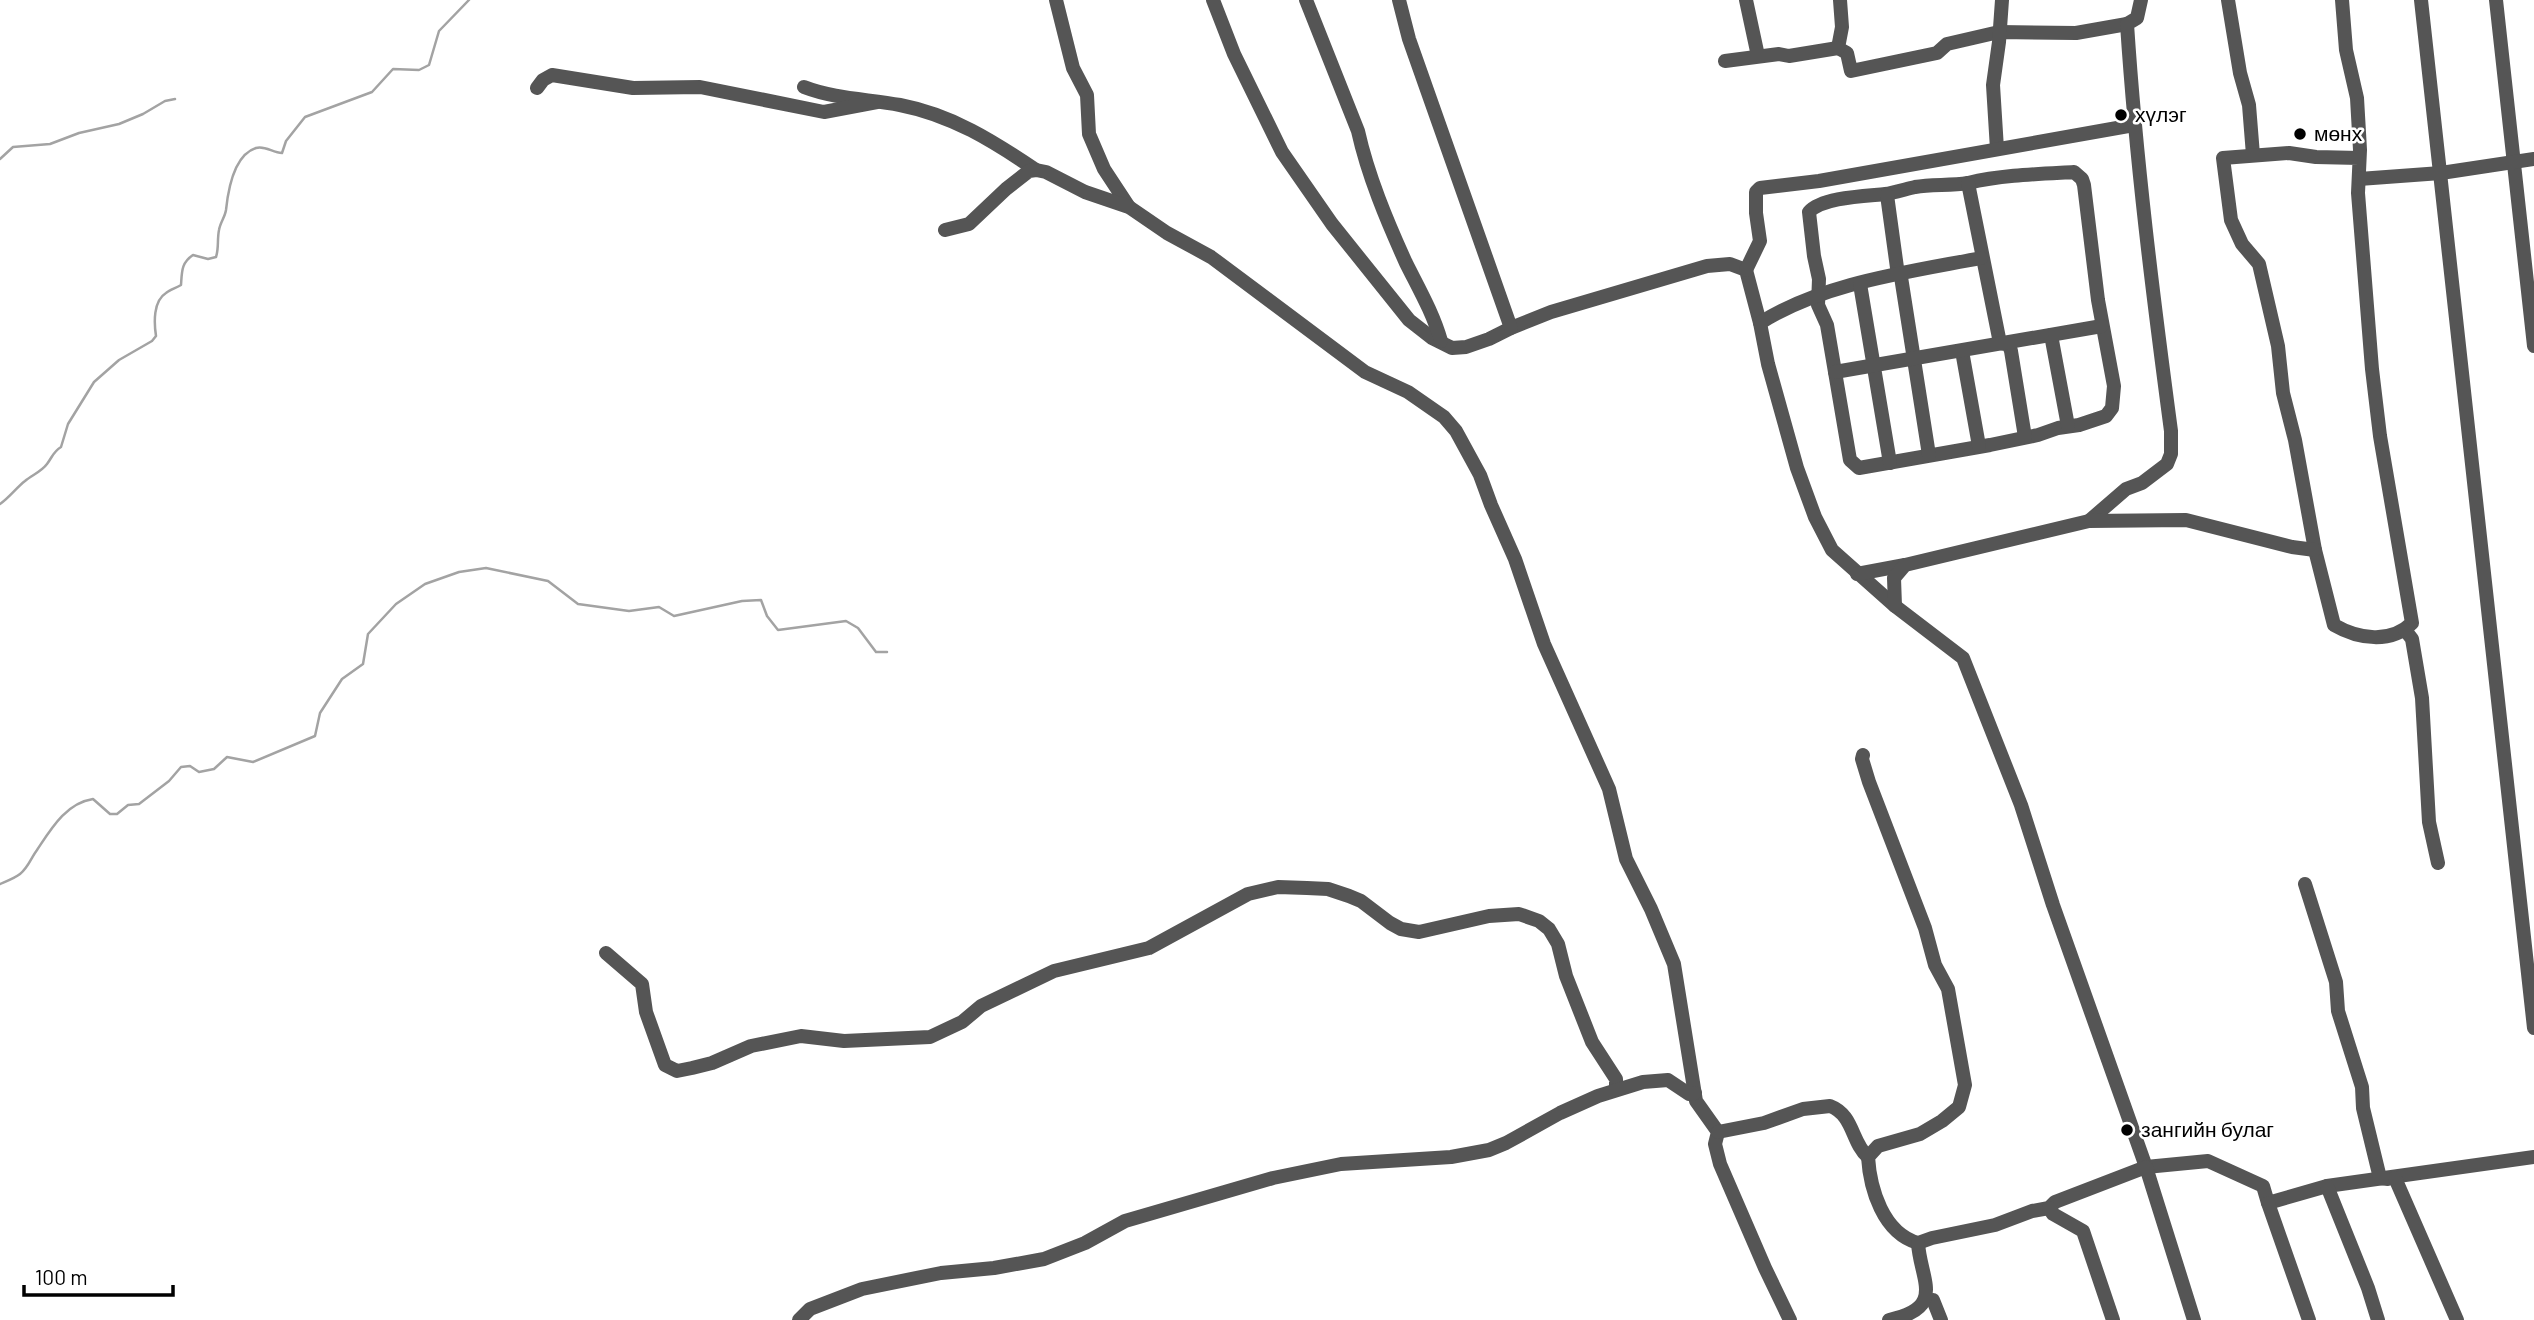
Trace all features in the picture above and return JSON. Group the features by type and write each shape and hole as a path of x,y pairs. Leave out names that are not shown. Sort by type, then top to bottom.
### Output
{"street":[{"path":"1056,0 1073,68 1087,96 1089,134 1104,169 1129,207"},
{"path":"1215,0 1234,54 1282,152 1332,225 1409,320 1426,334 1456,349 1489,339 1551,313 1707,266 1730,264 1746,270"},
{"path":"1306,0 1358,131 1375,187 1406,262 1430,308 1441,341"},
{"path":"1399,0 1409,39 1511,328"},
{"path":"1746,0 1758,57"},
{"path":"1838,48 1842,27 1840,0"},
{"path":"1997,149 1993,85 2002,0"},
{"path":"1725,61 1779,54 1789,57 1838,48 1847,53 1851,71 1859,70 1937,53 1947,44 1999,32 2076,33 2127,24 2137,18 2141,0"},
{"path":"2228,0 2240,73 2249,105 2253,156"},
{"path":"2342,0 2346,50 2357,98 2359,158 2359,179 2372,369 2380,436 2412,623 2405,630 2380,637 2349,634 2334,625 2315,550 2295,439 2283,393 2278,346 2259,264 2242,244 2231,220 2223,159 2289,153 2316,158 2359,158"},
{"path":"2421,0 2534,1028"},
{"path":"2496,0 2534,346"},
{"path":"2089,521 2126,489 2142,483 2167,464 2171,454 2171,431 2152,296 2146,211 2134,125 2127,24"},
{"path":"537,88 543,80 552,75 633,89 700,87 824,112 877,102"},
{"path":"804,88 818,93 901,105 957,122 1036,170"},
{"path":"2134,125 1819,181 1760,188 1756,192 1760,241 1746,270 1797,468 1815,517 1832,550 1895,606 1963,658 2021,805 2053,905 2146,1167 2194,1320"},
{"path":"2359,179 2441,173 2534,159"},
{"path":"945,230 970,224 1029,171 1046,172 1085,192 1129,207 1167,233 1211,257 1365,372 1432,408 1456,431 1480,475 1515,559 1544,644 1609,789 1626,859 1674,964 1696,1101 1718,1132 1715,1144 1720,1164 1790,1320"},
{"path":"2074,172 2082,179 2113,386 2112,408 2106,416 2025,437 1890,463 1859,468 1850,460 1827,325 1818,304 1819,279 1809,212 1815,205 1837,200 1887,195 1913,188 2015,176 2074,172"},
{"path":"1968,183 2000,342 2009,345 2011,351 2025,437"},
{"path":"1887,195 1898,275 1901,277 1930,455"},
{"path":"1760,323 1777,312 1818,296 1898,275 1981,258"},
{"path":"1860,284 1890,463"},
{"path":"1835,372 2102,326"},
{"path":"2051,335 2068,426"},
{"path":"1962,351 1979,446"},
{"path":"1857,574 2089,521 2186,520 2292,547 2315,550"},
{"path":"1895,606 1894,578 1905,565"},
{"path":"2405,630 2412,639 2422,698 2429,822 2438,863"},
{"path":"1863,755 1869,782 1926,928 1935,965 1948,989 1965,1086 1959,1107 1936,1125 1920,1134 1878,1146 1868,1157 1869,1175 1880,1208 1893,1228 1918,1243 1926,1275 1926,1297 1917,1308 1889,1320"},
{"path":"2305,884 2336,982 2338,1011 2362,1087 2363,1108 2379,1178 2392,1178"},
{"path":"606,953 642,984 646,1012 665,1065 677,1071 712,1063 751,1046 801,1036 844,1041 930,1037 961,1022 981,1006 1054,971 1149,948 1194,926 1237,899 1262,890 1307,888 1337,891 1362,901 1401,929 1419,932 1473,919 1519,914 1539,921 1549,929 1558,944 1566,976 1592,1042 1616,1079 1616,1089"},
{"path":"799,1320 810,1309 862,1289 941,1272 1031,1263 1084,1243 1125,1221 1273,1178 1341,1164 1451,1157 1489,1150 1547,1119 1616,1089 1643,1082 1668,1080 1689,1094 1695,1093"},
{"path":"1718,1132 1764,1123 1803,1109 1829,1106 1848,1118 1860,1150 1868,1157"},
{"path":"2268,1203 2327,1186 2534,1157"},
{"path":"1918,1243 1995,1225 2032,1211 2049,1208 2055,1202 2146,1167 2208,1161 2263,1186 2309,1320"},
{"path":"2392,1178 2457,1320"},
{"path":"2327,1186 2378,1320"},
{"path":"2049,1208 2053,1214 2083,1231 2113,1320"},
{"path":"1933,1300 1941,1320"}],"waterway":[{"path":"0,504 45,467 61,447 68,424 94,382 119,360 156,336 155,319 159,301 166,293 181,285 186,261 193,255 208,259 216,257 219,230 233,174 242,158 259,147 282,153 286,141 305,117 372,92 393,69 419,70 429,65 439,31 469,0"},
{"path":"0,159 13,147 50,144 79,133 119,124 165,101 175,99"},
{"path":"0,884 23,872 60,818 83,801 93,799 110,814 117,814 128,805 139,804 169,781 181,767 190,766 199,772 214,769 227,757 253,762 315,736 320,713 342,679 363,664 368,634 396,604 425,584 459,572 486,568 548,581 578,604 629,611 659,607 674,616 742,601 761,600 767,616 778,630 846,621 858,628 876,652 887,652"}],"place":[{"name":"хүлэг","path":"2121,115"},
{"name":"мөнх","path":"2300,134"},
{"name":"зангийн булаг","path":"2127,1130"}]}
